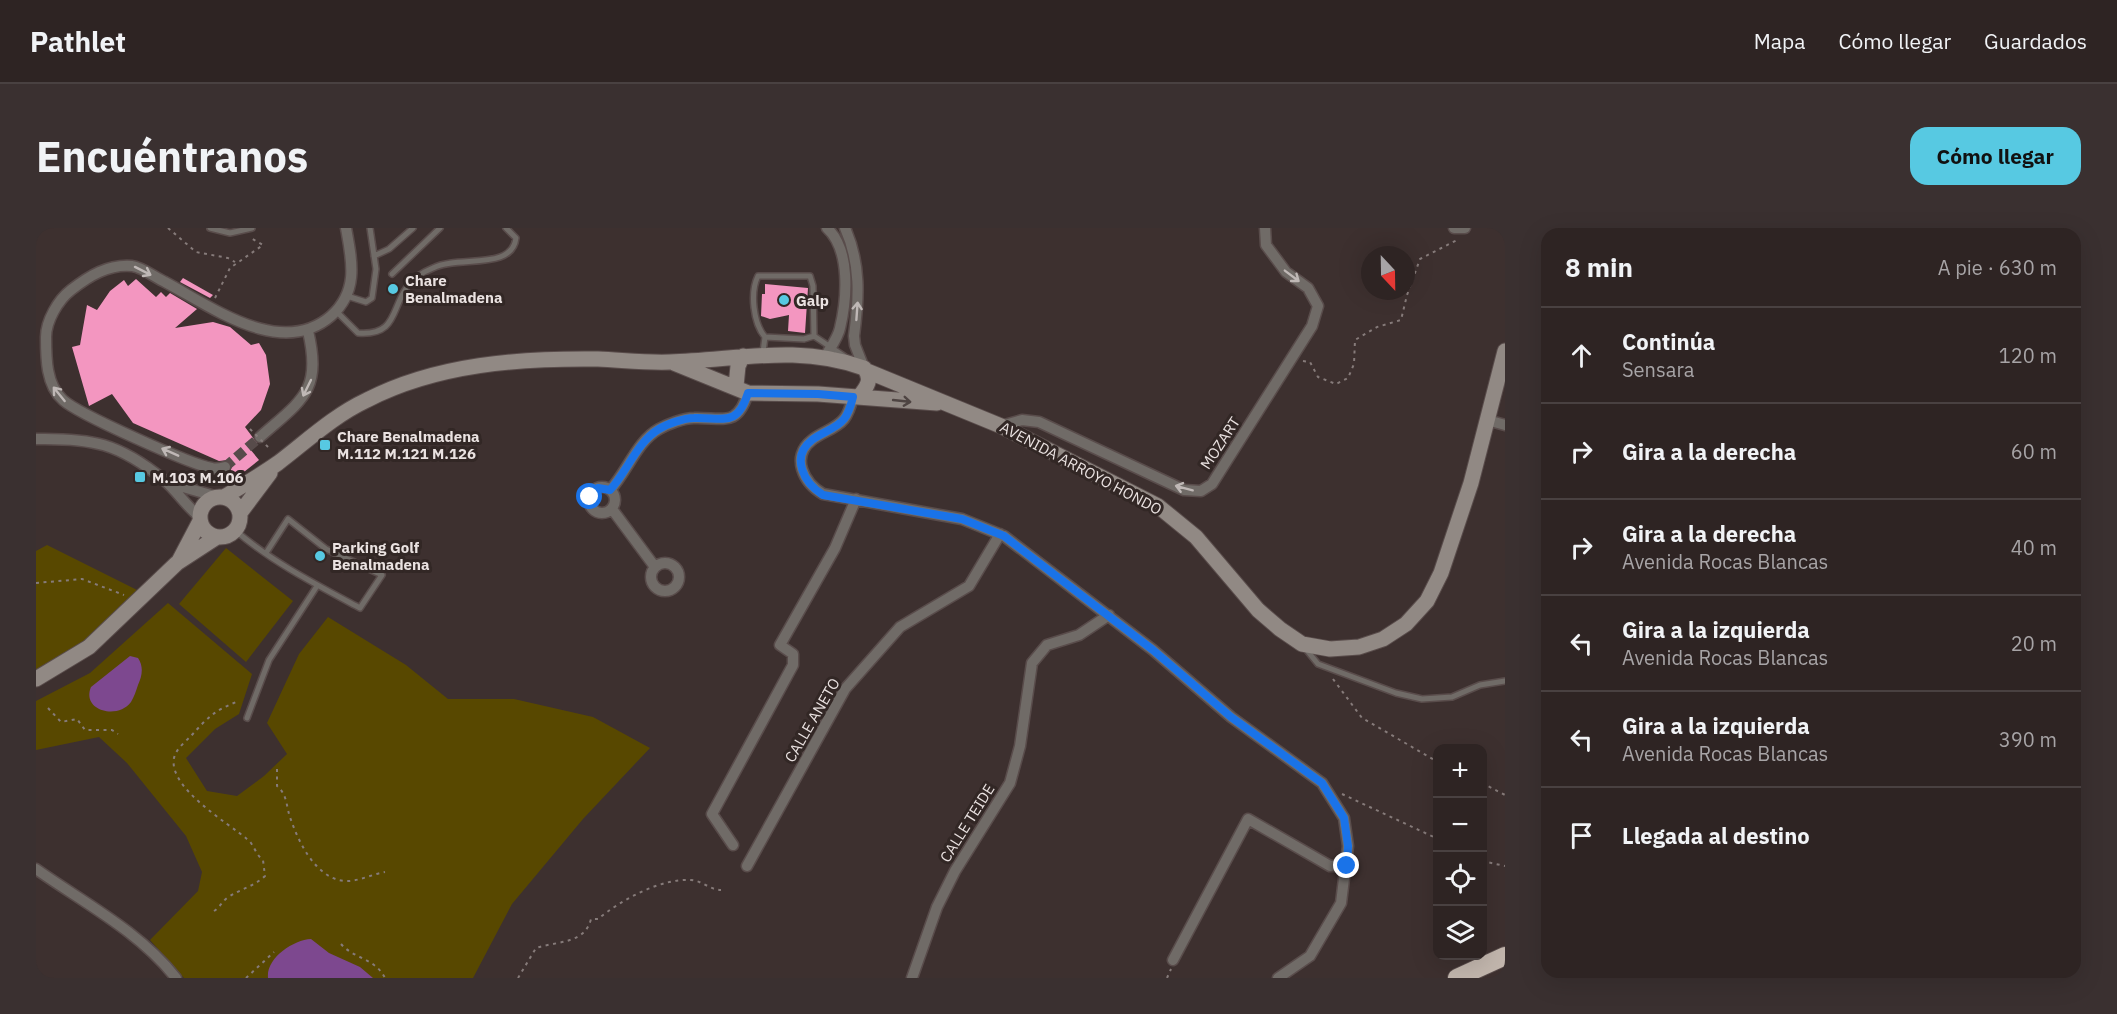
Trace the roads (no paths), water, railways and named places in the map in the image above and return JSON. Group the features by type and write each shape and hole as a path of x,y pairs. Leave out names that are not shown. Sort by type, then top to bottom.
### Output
{"highway":[{"path":"1457,978 1505,956"}],"main road":[{"name":"AVENIDA ARROYO HONDO","path":"743,356 828,351 1001,426 1158,506 1196,537 1258,610 1302,644 1330,649 1359,647 1383,639 1406,624 1427,601 1445,562 1471,483 1505,351"},
{"path":"177,563 200,519 202,507 209,500 221,497 277,463 320,428 367,399 443,371 518,361 596,359 671,362 743,356"},
{"path":"742,390 738,366 743,356"},
{"path":"671,362 742,390"},
{"path":"856,397 867,387 869,378 861,367"},
{"name":"AVENIDA ARROYO HONDO","path":"742,390 945,403"},
{"path":"200,519 209,535 224,537 236,531 240,513 277,463"},
{"path":"221,497 235,503 240,513"},
{"path":"36,679 89,647 177,563 217,537"}],"street":[{"path":"225,468 211,468 174,454 74,410 53,387 46,358 46,329 62,297 94,272 134,266 262,331 308,331 336,311 348,296 353,280 353,262 345,228"},
{"path":"827,228 839,248 844,264 840,330 828,351"},
{"path":"845,228 857,261 855,345 861,367"},
{"name":"MOZART","path":"1001,426 1022,420 1039,422 1184,490 1201,491 1212,484 1312,326 1318,306 1308,288 1286,272 1266,245 1265,228"},
{"path":"1454,228 1464,233"},
{"path":"260,437 304,395 314,374 314,360 308,331"},
{"path":"610,490 623,477 642,445 658,429 692,418 728,420 740,414 742,390"},
{"path":"856,397 845,419 810,441 803,453 800,468 811,488 823,495 962,519 1000,534 1108,615 1231,717 1322,783 1330,792 1344,818 1348,846 1341,903 1310,956 1278,978"},
{"path":"1487,420 1505,425"},
{"path":"100,442 108,424"},
{"path":"36,439 77,439 100,442 138,461 166,482 200,519"},
{"path":"166,482 221,497"},
{"path":"598,488 610,490 616,501 612,509 600,513 593,509 590,502 591,493 598,488"},
{"path":"733,845 712,814 792,665 792,654 780,645 835,548 852,513 856,499"},
{"path":"612,509 655,567"},
{"name":"CALLE ANETO","path":"747,866 845,689 900,627 969,586 1000,534"},
{"name":"CALLE TEIDE","path":"912,978 937,907 955,871 1010,783 1020,746 1032,663 1047,645 1079,635 1108,615"},
{"path":"1173,960 1248,819 1330,866 1347,866"},
{"path":"36,868 131,933 160,958 176,978"}],"lane":[{"path":"210,228 230,233 252,228"},
{"path":"348,296 366,302 372,298 376,269 370,228"},
{"path":"374,256 389,249 413,228"},
{"path":"392,274 440,228"},
{"path":"336,311 358,333 369,334 380,330 392,320 406,287 421,273 444,262 495,260 508,255 515,248 516,238 506,228"},
{"path":"763,354 765,337 756,323 754,284 758,276 769,274 810,276 813,286 814,336 828,351"},
{"path":"765,337 804,339 814,336"},
{"path":"236,531 266,553 318,586 360,608 382,575 326,549 288,519 266,553"},
{"path":"247,718 269,660 318,586"},
{"path":"1302,644 1318,664 1396,693 1422,699 1452,697 1480,685 1505,681"}],"tunnel":[{"path":"225,467 260,437"}],"place":[{"name":"Chare Benalmadena","path":"393,289"},
{"name":"Galp","path":"784,300"},
{"name":"Chare Benalmadena M.112 M.121 M.126","path":"325,445"},
{"name":"M.103 M.106","path":"140,477"},
{"name":"Parking Golf Benalmadena","path":"320,556"}]}
